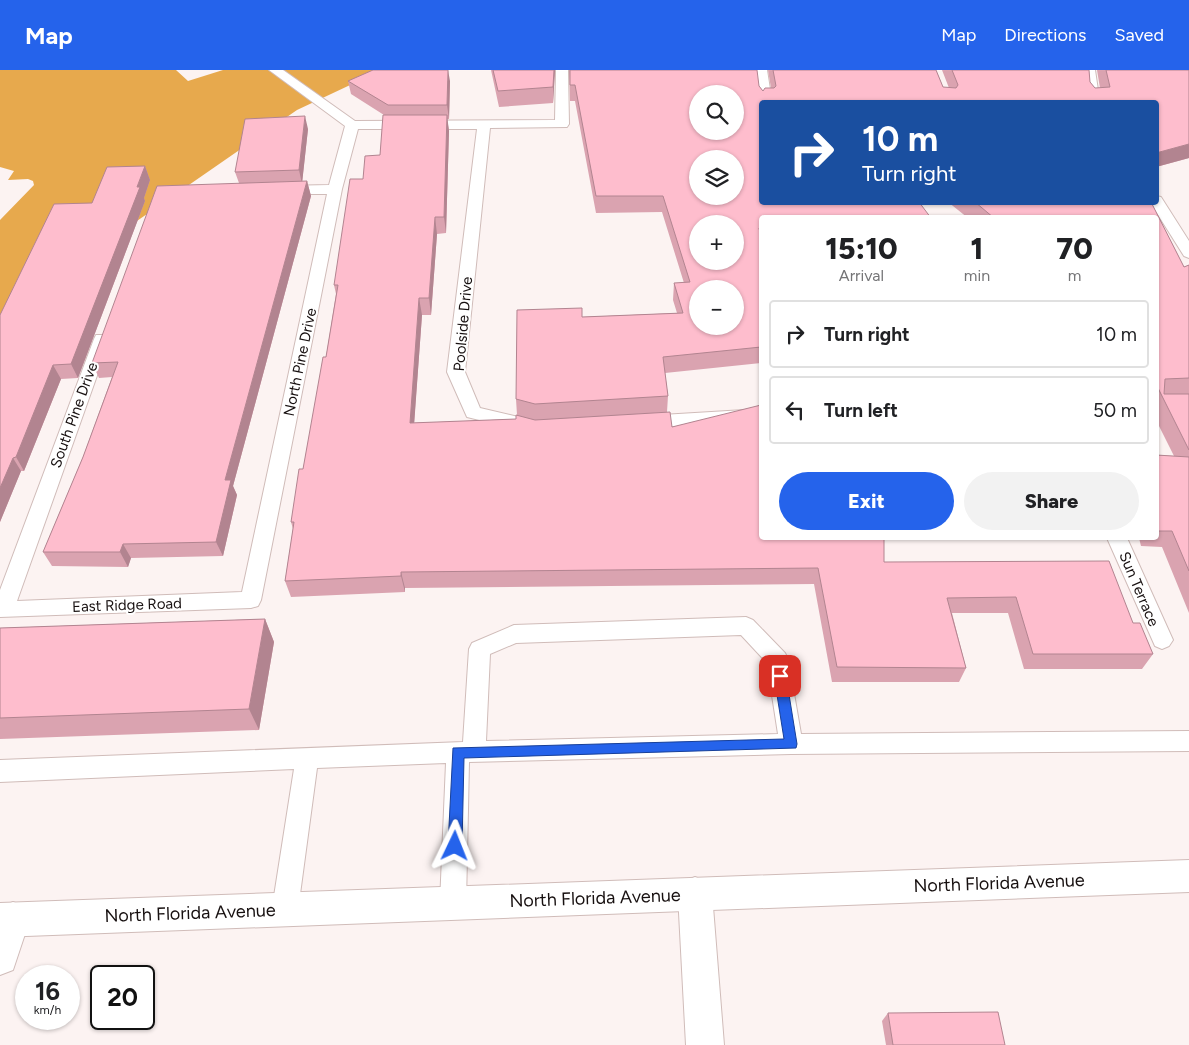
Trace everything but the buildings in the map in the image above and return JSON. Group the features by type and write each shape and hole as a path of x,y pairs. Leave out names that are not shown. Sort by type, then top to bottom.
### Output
{"main road":[{"name":"North Florida Avenue","path":"6,919 1189,876"},
{"path":"695,894 705,1045"},
{"path":"0,957 6,919"}],"lane":[{"path":"274,70 352,125 562,124 562,70"},
{"path":"761,70 766,100"},
{"path":"1089,70 1092,96 1095,100"},
{"name":"Poolside Drive","path":"484,123 456,372 473,413 536,428 546,427"},
{"name":"North Pine Drive","path":"251,600 335,188 352,125"},
{"path":"265,190 335,188"},
{"path":"1159,205 1189,253"},
{"name":"South Pine Drive","path":"3,610 108,322"},
{"path":"624,423 759,415"},
{"name":"Sun Terrace","path":"1118,540 1162,640"},
{"name":"East Ridge Road","path":"3,610 251,600"},
{"path":"454,903 466,752 480,649 514,634 746,626 777,659 791,744"},
{"path":"0,771 307,760 466,752 791,744 1189,741"},
{"path":"285,909 307,760"}],"shaded area":[{"path":"0,70 176,70 188,81 223,70 382,70 297,110 121,232 0,395 0,220 34,185 33,181 28,179 8,180 14,171 0,167"}],"route":[{"path":"455,846 458,752 791,744 780,676"}]}
